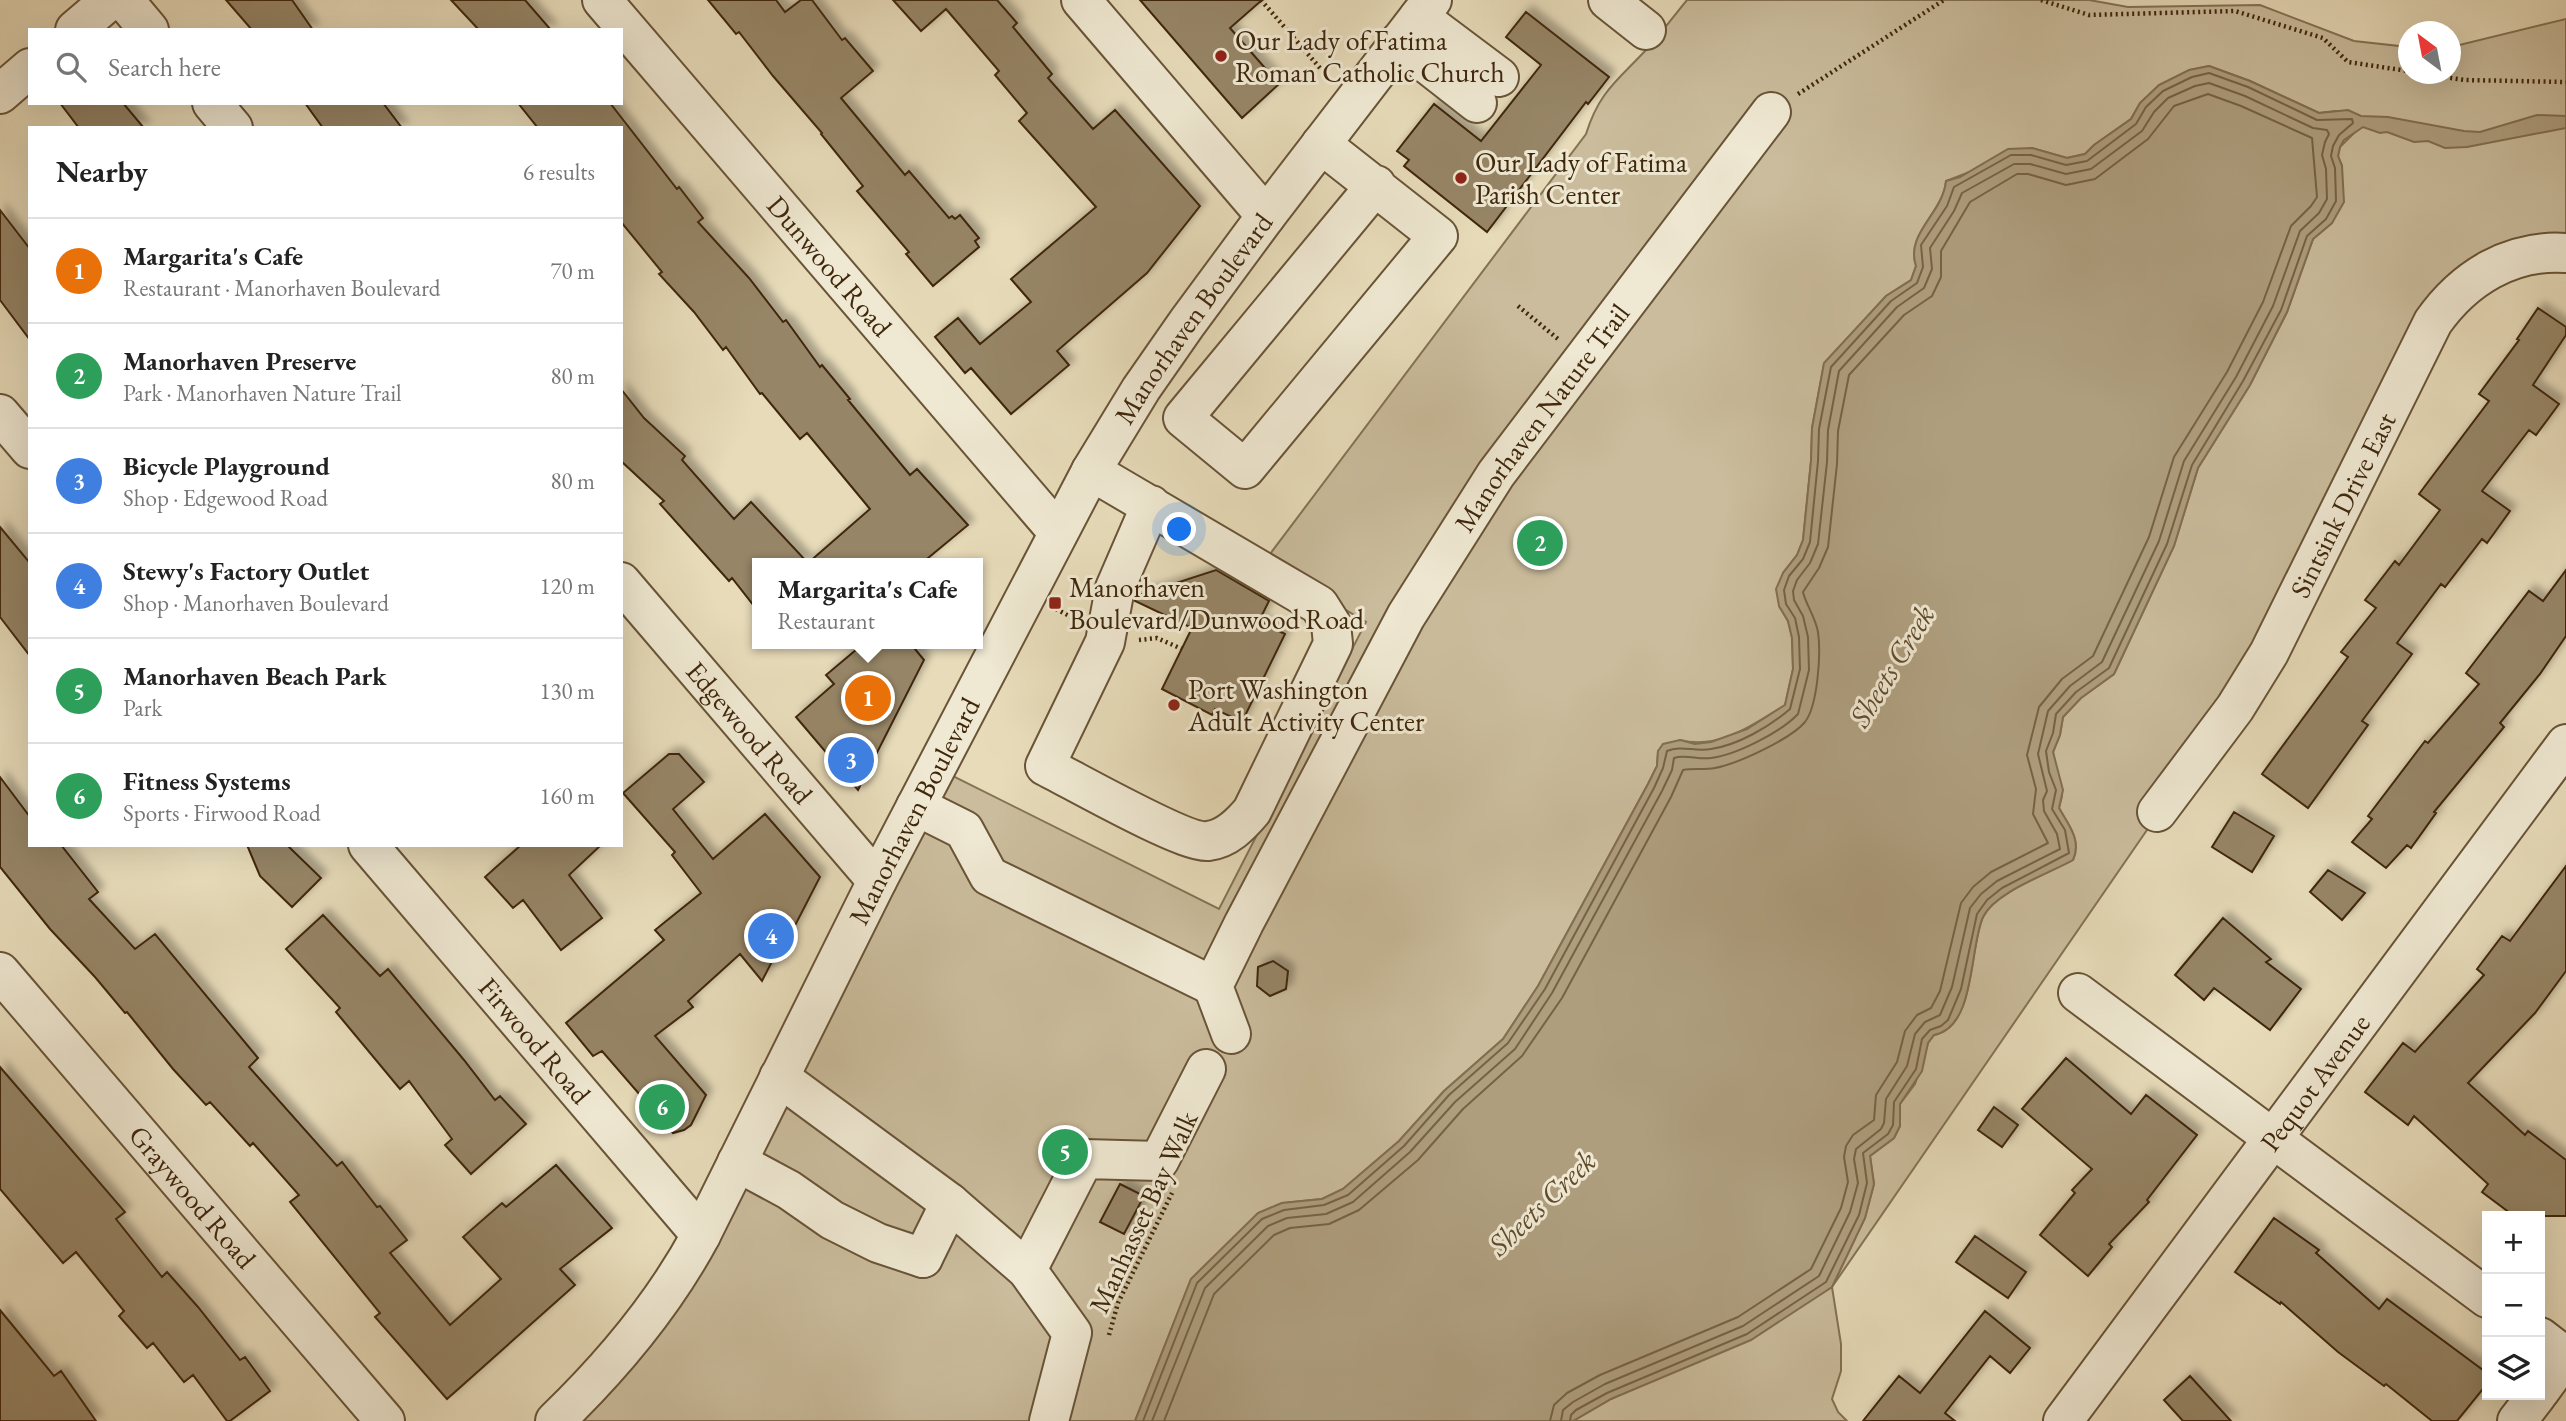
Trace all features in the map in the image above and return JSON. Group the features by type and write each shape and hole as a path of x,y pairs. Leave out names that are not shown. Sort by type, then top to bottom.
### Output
{"street":[{"path":"77,28 110,0"},
{"path":"124,0 147,28"},
{"name":"Dunwood Road","path":"602,0 1058,531"},
{"path":"1081,0 1266,216"},
{"path":"1608,0 1646,30"},
{"path":"1417,20 1488,90"},
{"name":"Manorhaven Boulevard","path":"555,1421 641,1328 676,1281 877,881 1091,471 1146,382 1266,216 1417,20"},
{"path":"0,93 28,70"},
{"path":"214,105 231,126"},
{"name":"Manorhaven Nature Trail","path":"1213,986 1406,616 1496,474 1771,112"},
{"path":"1146,382 1183,418 1245,469 1438,236 1321,144"},
{"path":"1183,418 1376,185"},
{"name":"Sintsink Drive East","path":"2157,811 2235,708 2269,653 2433,322 2448,301 2466,284 2510,260 2556,252 2566,253"},
{"path":"0,414 28,447"},
{"path":"1091,471 1151,505 1319,605 1331,624 1333,644 1252,811 1234,830 1205,842 1181,835 1045,766 1105,642 1115,588 1151,505"},
{"name":"Edgewood Road","path":"623,584 877,881"},
{"name":"Pequot Avenue","path":"2063,1421 2566,744"},
{"path":"916,806 964,830 989,876 1213,986 1231,1034"},
{"name":"Firwood Road","path":"370,847 701,1235"},
{"name":"Graywood Road","path":"0,972 385,1421"},
{"path":"2078,993 2482,1294"},
{"path":"1027,1270 1084,1159 1159,1161 1206,1069"},
{"path":"779,1077 950,1203 1027,1270 1072,1333 1049,1421"},
{"path":"737,1162 789,1189 844,1225 878,1242 923,1258 950,1203"},
{"path":"2545,1341 2566,1356 2545,1384"},
{"path":"2517,1421 2533,1400"}],"path":[{"path":"1771,112 1944,0"},
{"path":"2041,0 2089,15 2235,11 2323,38 2348,62 2398,69"},
{"path":"1261,1 1320,68"},
{"path":"2461,79 2566,82"},
{"path":"1518,306 1583,359"},
{"path":"1056,609 1077,621"},
{"name":"Manhasset Bay Walk","path":"1107,1343 1118,1303 1176,1186"}],"shaded area":[{"path":"1687,0 2089,0 2128,7 2260,5 2354,41 2398,46 2398,84 2461,84 2461,45 2566,19 2566,253 2467,283 2269,653 1832,1287 1865,1218 1874,1184 1870,1156 1894,1138 1900,1126 1900,1104 1915,1084 1928,1043 1934,1035 1948,1029 1957,1018 1964,1002 1983,917 1989,908 2010,892 2073,860 2075,839 2059,808 2062,796 2053,752 2063,717 2081,698 2114,674 2174,546 2198,468 2250,385 2287,312 2313,239 2332,223 2342,179 2342,166 2338,156 2340,147 2359,128 2336,111 2319,113 2250,81 2209,66 2190,70 2159,85 2140,103 2131,119 2085,154 2067,158 2032,148 1946,181 1943,193 1916,244 1916,266 1911,280 1886,296 1824,364 1812,428 1803,540 1797,555 1783,573 1779,606 1788,621 1792,637 1793,669 1785,705 1748,728 1722,739 1708,742 1680,740 1658,751 1657,766 1648,784 1538,986 1503,1039 1444,1091 1399,1141 1343,1189 1322,1199 1282,1203 1258,1213 1191,1279 1135,1421 555,1421 641,1328 935,767 1219,909 1366,622 1264,562 1586,134 1603,97 1651,45"},
{"path":"1832,1287 1841,1344 1841,1371 1832,1399 1838,1412 1847,1421 1573,1421 1611,1399"}],"water":[{"name":"Sheets Creek","path":"2209,66 2250,81 2319,113 2348,110 2361,116 2388,117 2480,132 2537,115 2566,116 2566,128 2467,147 2445,148 2428,141 2414,142 2363,127 2344,140 2338,156 2342,166 2344,202 2332,223 2313,239 2287,312 2250,385 2198,468 2174,546 2114,674 2081,698 2063,717 2053,752 2063,790 2059,808 2075,839 2073,860 2010,892 1989,908 1983,917 1964,1002 1957,1018 1948,1029 1934,1035 1928,1043 1922,1071 1900,1104 1900,1126 1894,1138 1870,1156 1874,1184 1865,1218 1832,1287 1751,1340 1611,1399 1573,1421 1135,1421 1191,1279 1258,1213 1282,1203 1322,1199 1343,1189 1399,1141 1444,1091 1503,1039 1538,986 1648,784 1657,766 1658,751 1663,744 1680,740 1695,744 1711,742 1747,729 1785,705 1793,669 1792,638 1788,621 1779,606 1776,589 1803,540 1812,428 1824,363 1886,296 1911,280 1916,266 1916,243 1938,204 1946,181 1960,177 2008,149 2032,148 2067,158 2085,154 2131,119 2140,103 2159,85 2189,70"}],"building":[{"path":"226,0 292,0 312,28 250,28"},
{"path":"451,0 525,0 549,28 477,28"},
{"path":"708,0 776,0 785,12 801,0 812,0 842,40 845,38 873,71 841,98 905,175 909,171 949,218 952,216 955,219 960,215 979,238 975,241 979,247 933,286 906,254 909,252 857,191 863,186 822,133 739,32 736,34"},
{"path":"893,0 997,0 1017,23 1013,27 1052,74 1048,78 1093,129 1115,110 1200,206 1147,273 1057,351 1069,365 1011,414 971,368 965,373 935,337 958,318 980,344 1031,302 1011,279 1096,207 1019,121 1027,113 995,75 999,71 946,9 921,31"},
{"name":"Our Lady of Fatima Roman Catholic Church","path":"1140,0 1262,0 1230,28 1279,84 1242,118"},
{"path":"1526,12 1609,77 1588,104 1586,102 1487,232 1404,166 1409,160 1397,151 1434,104 1481,141 1541,65 1506,37"},
{"path":"62,105 125,105 142,126 77,126"},
{"path":"306,105 385,105 400,126 322,126"},
{"path":"520,105 612,105 703,218 698,222 749,278 783,322 786,320 820,367 822,365 910,475 917,469 968,525 928,558 814,558 870,509 807,433 800,439 762,393 760,394 726,347 723,350 694,312 659,274 662,272 623,224 623,126 536,126"},
{"path":"0,210 28,246 28,337 0,300"},
{"path":"2538,308 2566,327 2566,335 2533,385 2559,404 2536,435 2529,430 2482,491 2510,511 2487,543 2482,539 2445,587 2441,584 2397,643 2412,654 2362,721 2368,725 2308,808 2262,774 2348,657 2341,652 2376,608 2365,600 2395,561 2399,565 2440,510 2419,494 2489,401 2479,394 2519,340 2517,339"},
{"path":"623,392 644,418 685,456 682,460 734,519 751,502 803,558 752,558 752,603 732,578 729,581 660,504 664,501 623,463"},
{"path":"0,527 28,561 28,653 0,617"},
{"path":"1216,570 1269,601 1259,621 1285,634 1242,722 1215,709 1212,715 1162,689 1192,628 1135,601 1136,596"},
{"path":"2566,570 2566,636 2540,674 2500,723 2504,727 2434,812 2436,813 2411,848 2407,845 2386,868 2352,842 2372,819 2368,816 2425,741 2428,743 2479,684 2466,673 2529,591 2543,601"},
{"path":"857,649 915,649 924,660 858,790 796,717 834,684 826,675"},
{"path":"669,754 679,754 704,782 673,809 713,859 765,814 820,877 787,941 784,938 762,981 740,954 688,1001 693,1007 655,1036 706,1095 691,1125 673,1133 602,1051 593,1056 566,1023 664,940 655,930 701,893 672,855 675,852 623,793"},
{"path":"0,777 28,814 28,847 63,847 98,892 89,899 135,949 155,934 258,1058 249,1067 337,1166 342,1162 407,1240 390,1253 450,1325 501,1279 463,1237 502,1203 506,1207 556,1165 612,1228 560,1269 575,1285 447,1399 375,1317 380,1313 290,1202 299,1195 253,1143 250,1146 210,1102 206,1105 173,1069 127,1012 125,1013 50,929 0,867"},
{"path":"2234,812 2274,836 2252,872 2212,847"},
{"path":"248,847 289,847 321,878 292,907 260,876"},
{"path":"519,847 599,847 569,875 602,918 561,950 523,900 513,908 485,877"},
{"path":"2566,866 2566,971 2535,1013 2468,1083 2525,1135 2528,1131 2566,1160 2566,1216 2545,1216 2545,1211 2507,1211 2482,1192 2488,1184 2414,1116 2408,1125 2365,1092 2403,1043 2415,1052 2484,975 2477,969 2502,936 2510,941"},
{"path":"2328,870 2365,893 2342,920 2310,892"},
{"path":"323,915 380,976 388,969 495,1100 500,1096 526,1124 471,1174 445,1145 452,1139 409,1081 400,1089 336,1012 340,1008 286,949"},
{"path":"2223,918 2271,959 2266,962 2301,989 2270,1030 2214,988 2204,1000 2175,975"},
{"path":"1273,961 1288,971 1286,989 1270,996 1257,986 1258,967"},
{"path":"2066,1058 2131,1114 2146,1095 2197,1135 2147,1200 2149,1202 2109,1244 2112,1247 2088,1276 2040,1235 2075,1193 2072,1190 2092,1169 2022,1109"},
{"path":"0,1067 125,1212 116,1219 162,1277 167,1272 240,1360 245,1357 270,1391 230,1421 227,1421 193,1375 184,1382 153,1343 147,1348 119,1316 124,1311 76,1252 63,1263 0,1189"},
{"path":"1994,1107 2018,1125 2002,1147 1978,1130"},
{"path":"1120,1184 1144,1196 1124,1234 1100,1222"},
{"path":"2274,1218 2319,1250 2316,1253 2379,1309 2387,1299 2482,1369 2482,1390 2457,1421 2432,1421 2386,1384 2384,1386 2338,1352 2281,1302 2280,1304 2235,1272"},
{"path":"1975,1236 2026,1272 2008,1298 1956,1262"},
{"path":"0,1310 54,1376 61,1371 96,1421 0,1421"},
{"path":"1985,1311 2030,1348 2010,1373 1990,1356 1945,1413 1955,1421 1863,1421 1899,1376 1920,1393"},
{"path":"2190,1376 2231,1421 2183,1421 2164,1400"}],"place":[{"name":"Our Lady of Fatima Roman Catholic Church","path":"1221,56"},
{"name":"Our Lady of Fatima Parish Center","path":"1461,178"},
{"name":"Manorhaven Preserve","path":"1540,543"},
{"name":"Manorhaven Boulevard/Dunwood Road","path":"1055,603"},
{"name":"Margarita's Cafe","path":"868,698"},
{"name":"Port Washington Adult Activity Center","path":"1174,705"},
{"name":"Bicycle Playground","path":"851,760"},
{"name":"Stewy's Factory Outlet","path":"771,936"},
{"name":"Fitness Systems","path":"662,1107"},
{"name":"Manorhaven Beach Park","path":"1065,1152"}]}
